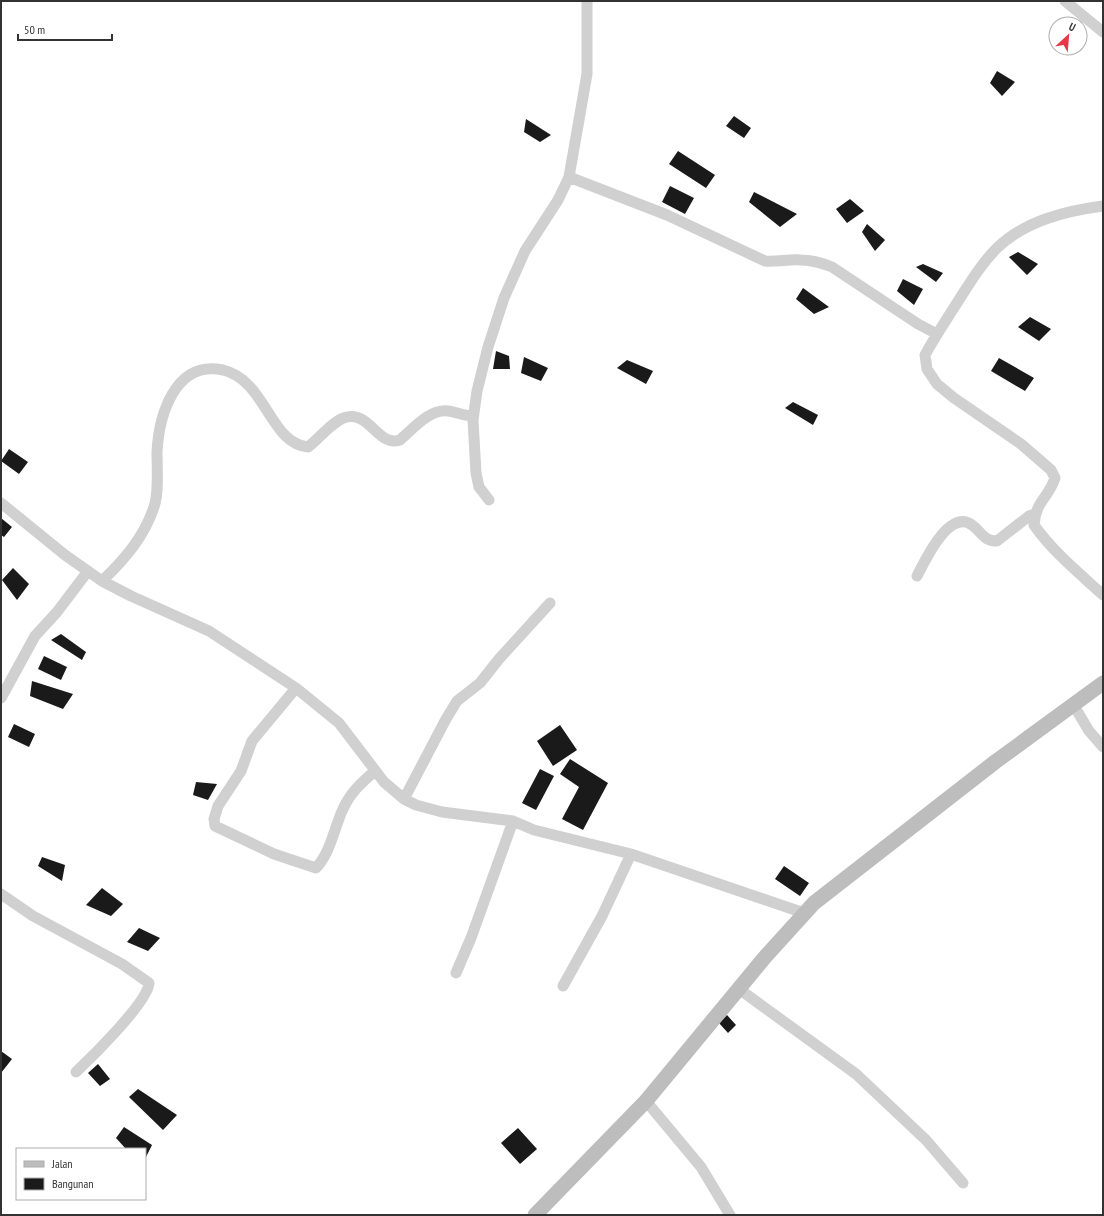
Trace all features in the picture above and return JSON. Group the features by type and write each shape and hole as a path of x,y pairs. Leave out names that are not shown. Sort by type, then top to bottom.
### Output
{"street":[{"path":"489,500 479,487 476,473 473,416 477,391 488,347 504,298 525,251 558,200 569,177 587,74 588,1"},
{"path":"1065,1 1103,32"},
{"path":"569,177 667,215 765,261 782,262 799,260 816,262 832,267 918,324 938,334"},
{"path":"1103,206 1077,210 1048,218 1018,233 997,248 974,276 925,355 927,369 937,384 965,406 1021,444 1050,470 1055,478 1052,488 1038,506 1035,514 1034,525 1044,538 1103,596"},
{"path":"102,581 126,558 146,526 155,505 158,450 168,405 174,391 182,381 198,370 223,370 240,376 257,394 287,439 302,446 308,447 337,421 346,417 356,416 365,421 386,441 395,442 400,440 430,415 438,411 473,416"},
{"path":"1,503 102,581 131,596 209,631 296,688 339,723 384,782 404,799 416,805 442,812 513,821 534,830 631,854 804,914"},
{"path":"916,576 943,532 952,525 959,522 966,522 973,525 984,539 996,541 1029,516 1035,514"},
{"path":"1,698 35,636 57,612 88,571"},
{"path":"404,799 457,701 480,683 504,653 550,603"},
{"path":"535,1215 646,1101 739,989 814,903 989,767 1103,683"},
{"path":"296,688 252,741 241,771 218,806 214,819 215,826 274,854 316,868 332,840 343,808 355,790 375,771"},
{"path":"1073,704 1089,730 1103,747"},
{"path":"456,973 474,931 513,821"},
{"path":"564,986 602,916 631,854"},
{"path":"1,894 33,916 122,964 149,983 146,993 117,1031 97,1054 76,1072"},
{"path":"739,989 856,1074 926,1140 963,1183"},
{"path":"646,1101 700,1167 730,1215"}],"building":[{"path":"997,71 1015,82 1002,96 990,83"},
{"path":"734,116 751,128 744,138 726,126"},
{"path":"526,119 551,135 540,142 524,132"},
{"path":"678,151 715,175 706,188 669,164"},
{"path":"670,186 694,198 685,214 662,202"},
{"path":"754,192 797,214 780,227 749,202"},
{"path":"850,199 864,211 847,223 836,209"},
{"path":"867,224 885,240 875,251 862,232"},
{"path":"1018,252 1038,264 1027,275 1009,257"},
{"path":"923,264 943,273 936,282 916,267"},
{"path":"903,279 923,289 914,305 897,291"},
{"path":"803,288 829,307 814,314 796,299"},
{"path":"1030,317 1051,329 1039,341 1018,327"},
{"path":"496,351 509,356 510,369 493,369"},
{"path":"524,357 548,368 541,381 521,373"},
{"path":"999,358 1034,378 1025,391 991,371"},
{"path":"627,360 653,371 646,384 617,368"},
{"path":"793,402 818,415 813,425 785,408"},
{"path":"9,449 28,462 19,474 1,461"},
{"path":"1,518 12,527 4,537 1,535"},
{"path":"13,568 29,584 17,600 2,580"},
{"path":"61,634 86,652 82,660 51,640"},
{"path":"44,656 67,667 61,680 38,669"},
{"path":"32,681 73,694 63,709 30,696"},
{"path":"14,724 35,734 29,747 8,737"},
{"path":"560,725 577,750 553,766 537,741"},
{"path":"570,759 608,783 583,830 562,819 579,787 560,774"},
{"path":"540,769 554,776 536,810 522,803"},
{"path":"196,782 217,784 208,800 193,795"},
{"path":"42,857 65,865 62,881 38,866"},
{"path":"784,866 809,883 800,896 775,879"},
{"path":"102,888 123,904 111,916 86,905"},
{"path":"139,928 160,938 148,951 127,942"},
{"path":"727,1015 736,1025 728,1033 719,1023"},
{"path":"1,1051 12,1059 1,1073"},
{"path":"98,1064 110,1079 100,1086 88,1073"},
{"path":"138,1089 177,1115 163,1130 129,1097"},
{"path":"124,1127 152,1145 146,1157 146,1148 125,1148 116,1138"},
{"path":"518,1128 537,1149 520,1164 501,1143"}]}
